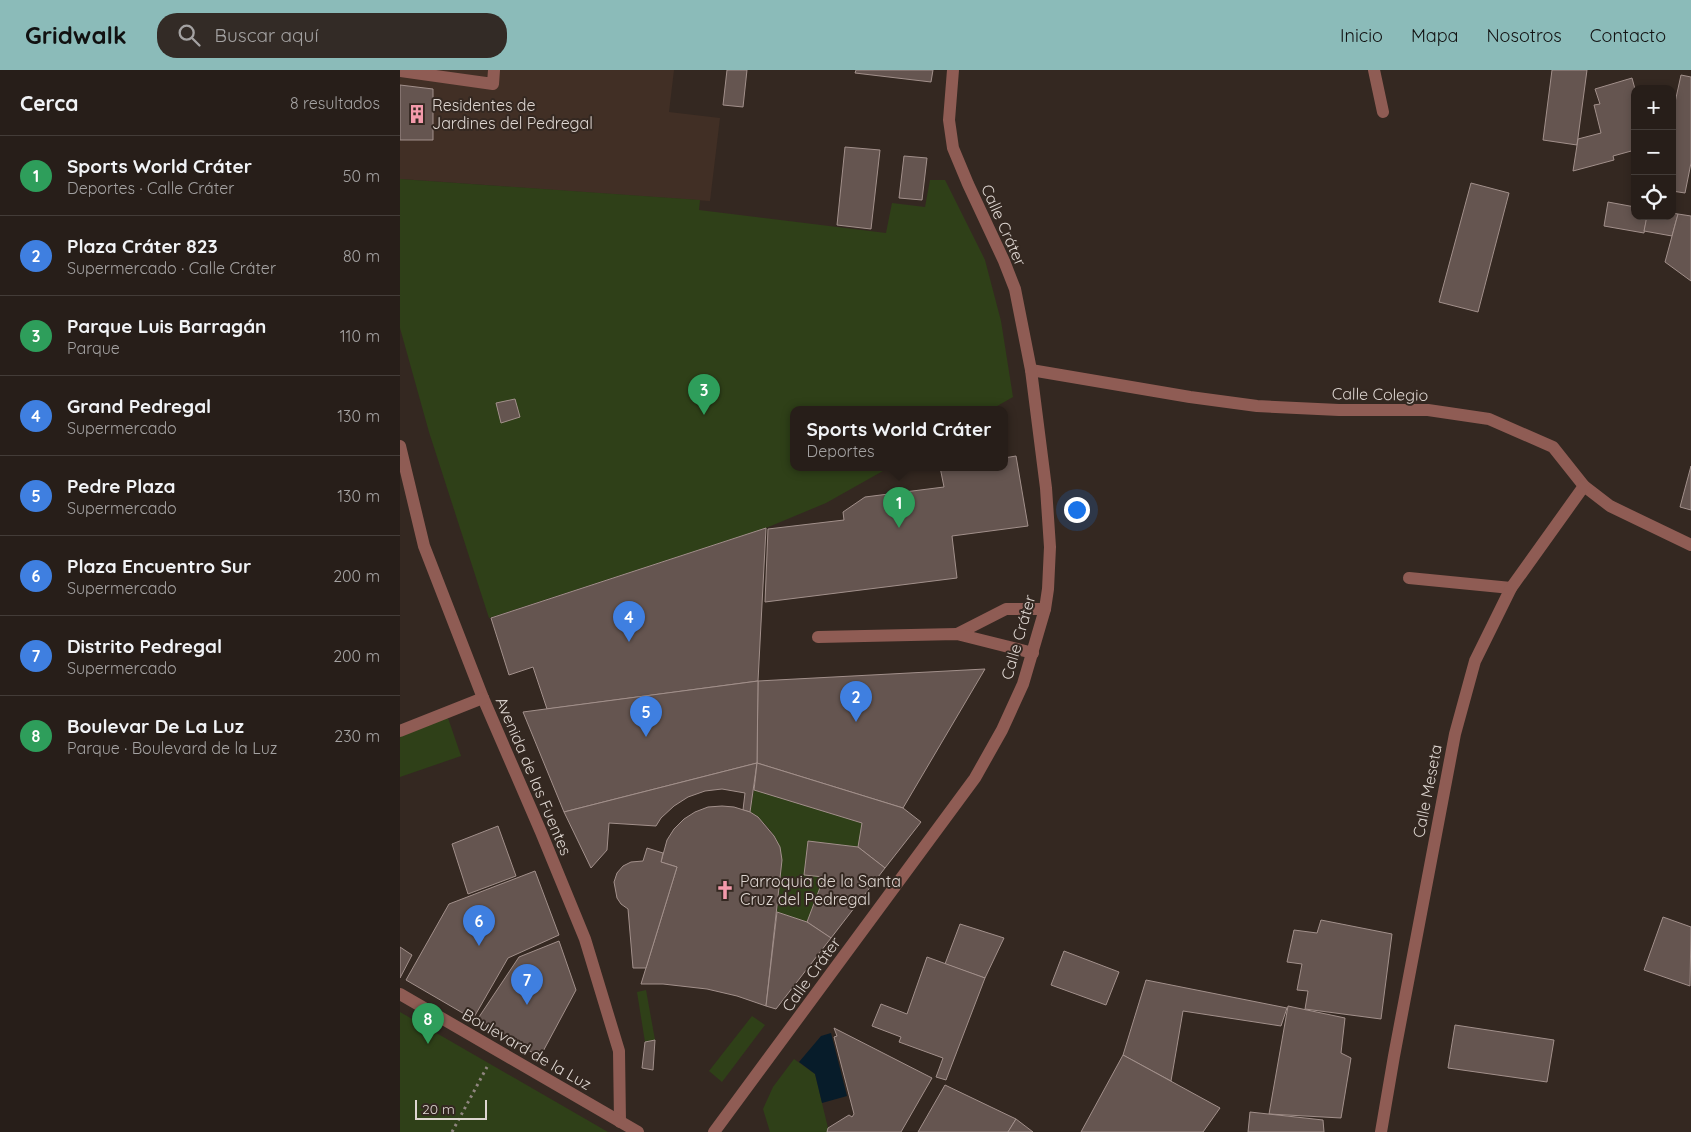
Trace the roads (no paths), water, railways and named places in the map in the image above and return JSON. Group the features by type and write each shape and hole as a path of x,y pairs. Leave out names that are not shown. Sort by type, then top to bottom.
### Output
{"street":[{"path":"400,71 493,84 494,70"},
{"name":"Calle Cráter","path":"714,1132 975,778 1002,730 1023,684 1045,610 1050,547 1046,488 1031,370 1015,290 1004,261 953,148 950,120 953,70"},
{"path":"1374,70 1383,112"},
{"name":"Calle Colegio","path":"1031,370 1190,397 1257,406 1340,410 1428,410 1489,419 1553,447 1584,486 1610,506 1691,545"},
{"name":"Avenida de las Fuentes","path":"400,446 424,546 483,698 541,832 584,939 619,1051 620,1122"},
{"name":"Calle Meseta","path":"1381,1132 1455,734 1475,661 1511,588 1584,486"},
{"path":"1409,578 1511,588"},
{"path":"957,634 1006,609 1045,610"},
{"path":"818,637 957,634 1033,652"},
{"path":"400,731 483,698"},
{"name":"Boulevard de la Luz","path":"400,994 638,1132"}],"water":[{"path":"831,1033 847,1096 822,1103 815,1074 799,1062 821,1036"}],"place":[{"name":"Residentes de Jardines del Pedregal","path":"417,114"},
{"name":"Parque Luis Barragán","path":"704,415"},
{"name":"Sports World Cráter","path":"899,528"},
{"name":"Grand Pedregal","path":"629,642"},
{"name":"Plaza Cráter 823","path":"856,722"},
{"name":"Pedre Plaza","path":"646,737"},
{"name":"Parroquia de la Santa Cruz del Pedregal","path":"725,890"},
{"name":"Plaza Encuentro Sur","path":"479,946"},
{"name":"Distrito Pedregal","path":"527,1005"},
{"name":"Boulevar De La Luz","path":"428,1044"}]}
